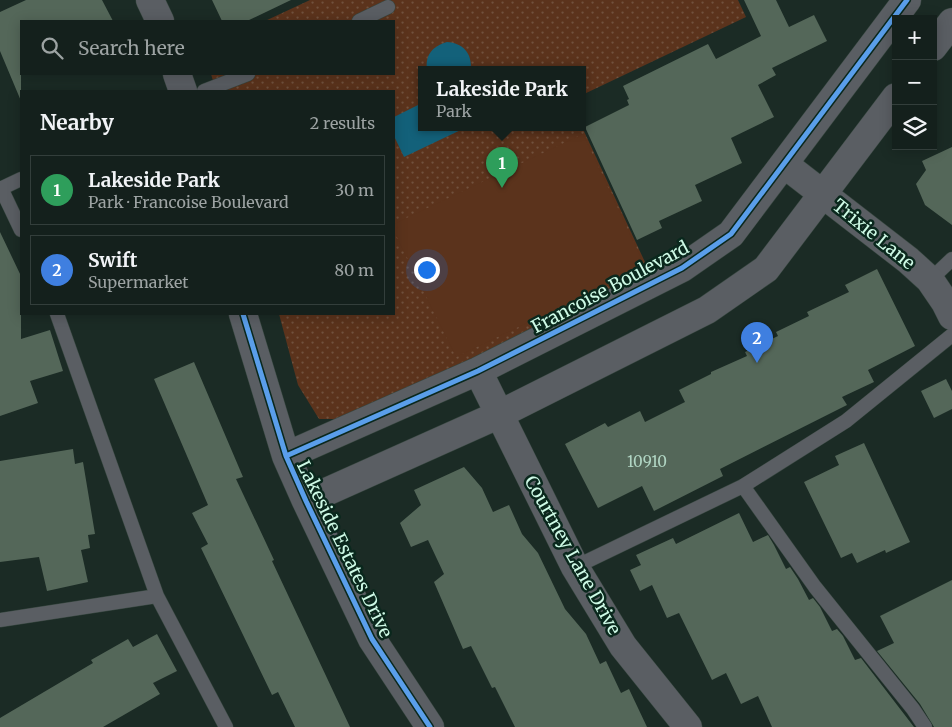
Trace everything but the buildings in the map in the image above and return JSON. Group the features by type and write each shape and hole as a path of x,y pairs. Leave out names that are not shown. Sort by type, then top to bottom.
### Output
{"street":[{"path":"150,0 160,20"},
{"name":"Francoise Boulevard","path":"286,456 478,371 682,268 731,234 908,0"},
{"path":"937,42 952,22"},
{"path":"177,75 183,90"},
{"path":"306,501 498,415 707,310 766,269 892,102"},
{"name":"Trixie Lane","path":"784,164 908,260 930,280 952,316"},
{"name":"Lakeside Estates Drive","path":"243,315 255,359 286,456 306,501 372,639 430,727"},
{"name":"Courtney Lane Drive","path":"478,371 498,415 575,567 623,646 688,727"}],"lane":[{"path":"361,20 388,8"},
{"path":"207,90 245,75"},
{"path":"20,180 1,189 20,228"},
{"path":"930,280 952,259"},
{"path":"57,315 158,596 226,727"},
{"path":"575,567 743,486 846,421 952,335"},
{"path":"743,486 815,587 913,709 925,727"},
{"path":"0,620 158,596"}],"shaded area":[{"path":"310,0 738,0 746,17 586,93 586,66 418,66 418,131 584,131 651,275 354,419 319,419 298,385 279,315 395,315 395,90 216,90 211,75 395,75 395,20 267,20"},
{"path":"583,134 645,266 456,357 395,233 395,224"}],"water":[{"path":"447,42 458,44 468,54 471,66 427,66 429,55 438,46"},
{"path":"418,105 418,131 459,131 404,157 395,138 395,116"}],"cycle path":[{"path":"286,456 478,371 682,268 731,234 907,0"},
{"path":"243,315 286,456 306,501 372,639 430,727"}],"place":[{"name":"Lakeside Park","path":"502,188"},
{"name":"Swift","path":"757,363"}]}
